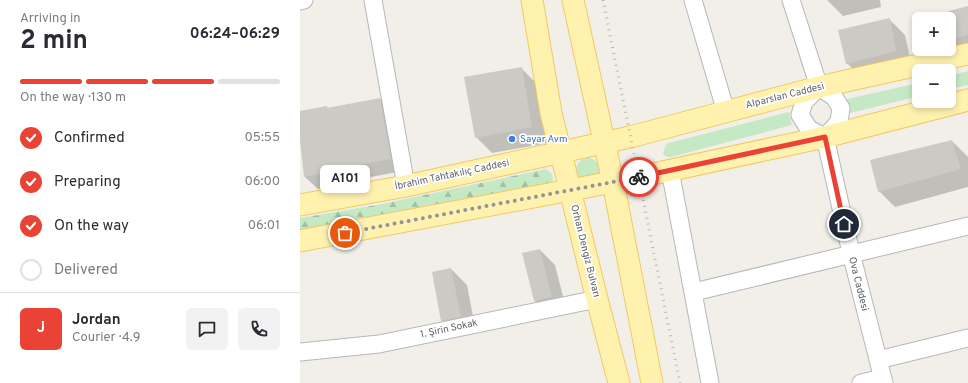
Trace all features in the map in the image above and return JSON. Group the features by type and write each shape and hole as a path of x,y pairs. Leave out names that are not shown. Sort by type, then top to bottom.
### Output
{"main road":[{"name":"Orhan Dengiz Bulvarı","path":"532,0 551,113 619,383"},
{"path":"572,0 613,182 652,383"},
{"name":"Alparslan Caddesi","path":"604,142 819,87 968,54"},
{"path":"300,241 670,170 825,137 968,100"},
{"name":"İbrahim Tahtakılıç Caddesi","path":"300,204 406,186 604,142"}],"street":[{"path":"300,1 304,0"},
{"path":"373,0 406,186"},
{"path":"693,0 726,112"},
{"path":"791,0 819,87 834,97 841,108 839,122 825,137 809,129 800,116 804,102 819,87"},
{"name":"Ova Caddesi","path":"825,137 851,253 883,381"},
{"path":"670,170 710,383"},
{"path":"694,292 968,226"},
{"name":"1. Şirin Sokak","path":"300,352 379,344 597,299"},
{"path":"878,360 968,338"},
{"path":"862,383 883,381"}],"green space":[{"path":"968,71 968,85 956,88 956,74"},
{"path":"912,85 912,98 850,113 847,99"},
{"path":"789,112 792,125 671,157 665,156 663,153 666,145 669,143"},
{"path":"590,158 600,167 599,176 581,181 576,173 577,166 582,160"},
{"path":"546,169 552,174 552,184 300,233 300,218 377,205"}],"building":[{"path":"968,6 968,35 956,38 956,12 949,11"},
{"path":"890,18 896,51 846,64 838,30"},
{"path":"522,67 532,127 475,138 464,77"},
{"path":"380,98 391,159 304,177 300,141 300,111 327,106 327,108"},
{"path":"952,140 961,169 878,192 870,160"},
{"path":"540,249 552,297 534,301 522,253"},
{"path":"451,268 461,317 441,321 432,272"}],"railway":[{"path":"603,0 680,383"}],"way so far":[{"path":"345,233 639,177"}],"place":[{"name":"Sayar Avm","path":"512,139"},
{"name":"A101","path":"345,233"}],"route":[{"path":"639,177 825,137 844,224"}]}
